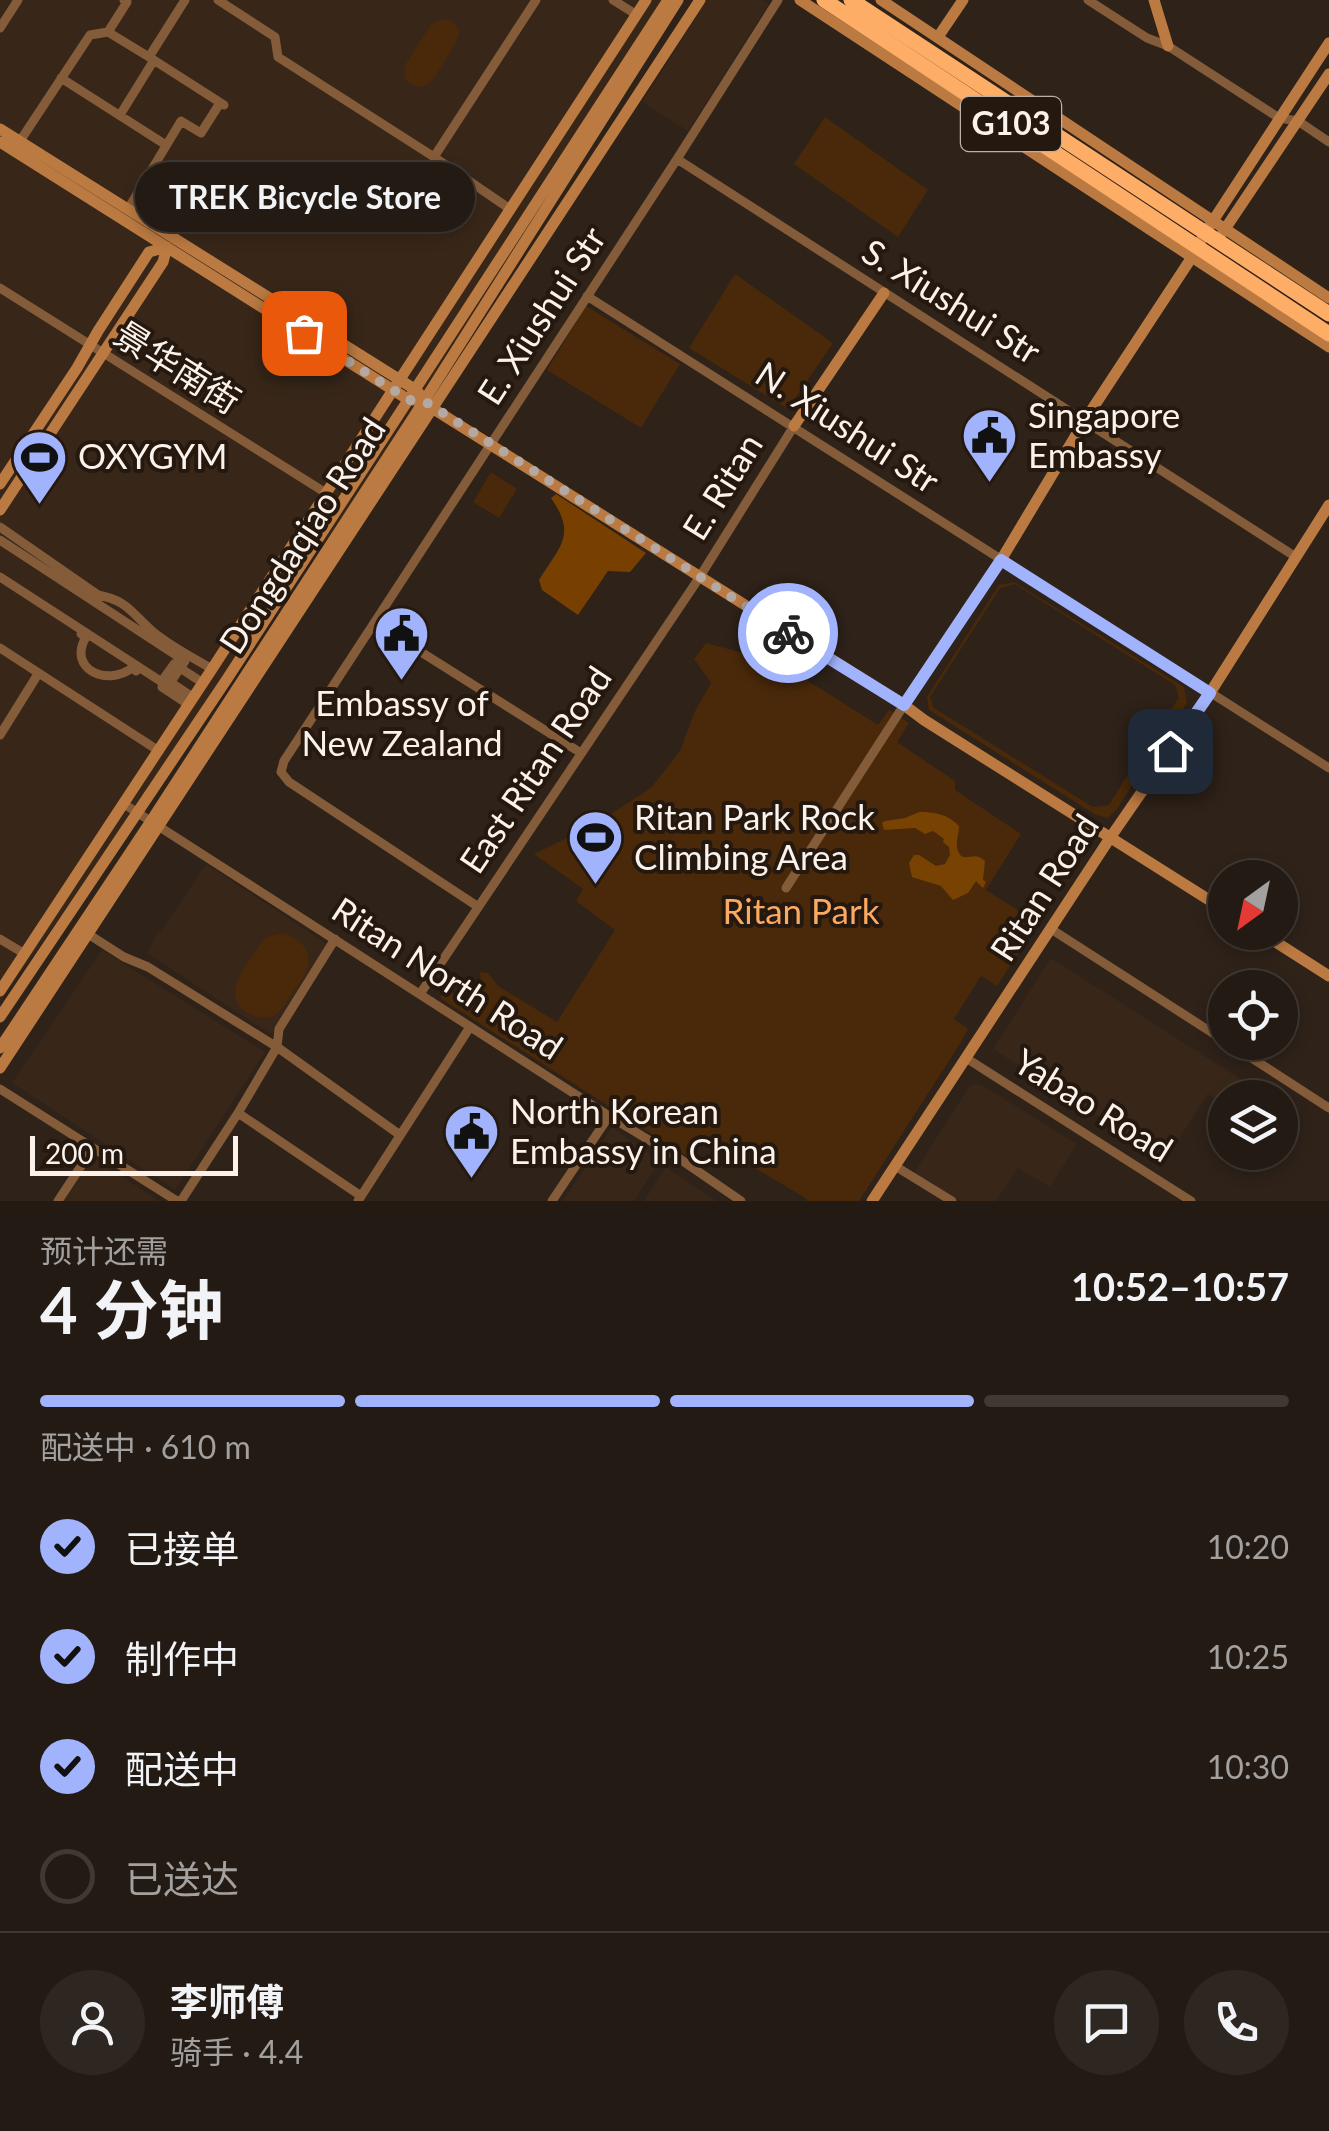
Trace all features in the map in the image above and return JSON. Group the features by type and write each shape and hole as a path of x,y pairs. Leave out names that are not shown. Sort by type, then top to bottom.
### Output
{"highway":[{"name":"G103","path":"824,0 965,93 1329,314"},
{"name":"G103","path":"851,0 1208,238 1329,334"}],"street":[{"path":"0,28 18,0"},
{"path":"108,32 128,2 124,0"},
{"path":"120,115 185,0"},
{"path":"218,0 275,37 278,57 510,208"},
{"path":"434,157 536,0"},
{"path":"613,0 636,15"},
{"path":"0,991 646,0"},
{"name":"Dongdaqiao Road","path":"0,1048 155,824 668,0"},
{"name":"Dongdaqiao Road","path":"0,1017 420,400 678,0"},
{"path":"420,400 700,0"},
{"name":"E. Xiushui Str","path":"478,906 288,782 281,772 284,760 778,0"},
{"path":"800,0 926,81 1208,238 1329,298"},
{"path":"881,0 938,37 1208,238 1329,347"},
{"path":"938,37 963,0"},
{"path":"1088,0 1279,118 1298,121 1329,142"},
{"path":"1154,0 1168,46"},
{"path":"20,141 90,35 108,32 222,104 200,133 181,121 128,210"},
{"path":"644,52 676,39"},
{"path":"786,888 1001,560 1086,420 1208,238 1329,43"},
{"path":"1208,238 1329,74"},
{"path":"61,78 166,145"},
{"path":"926,81 965,93"},
{"path":"0,129 396,385"},
{"path":"0,142 492,444 1208,899"},
{"name":"S. Xiushui Str","path":"678,159 1296,557"},
{"path":"0,484 149,252 167,247"},
{"path":"0,510 163,262 167,247"},
{"name":"景华南街","path":"0,288 326,493"},
{"path":"794,426 884,293"},
{"name":"N. Xiushui Str","path":"588,296 1329,768"},
{"name":"E. Ritan","path":"698,578 794,426"},
{"name":"Ritan Road","path":"872,1201 1210,693 1329,506"},
{"path":"0,528 98,595 115,598 152,631 212,670"},
{"path":"0,540 185,660 168,686 0,581"},
{"name":"East Ritan Road","path":"420,994 698,578"},
{"path":"0,581 86,637 80,654 85,666 98,675 112,677 132,668 191,702"},
{"path":"374,623 581,753"},
{"path":"0,648 159,751"},
{"path":"180,668 203,684"},
{"path":"0,735 38,674"},
{"path":"171,683 191,702"},
{"name":"Ritan North Road","path":"124,804 678,1157 740,1201"},
{"path":"0,1068 155,824"},
{"path":"52,912 75,904"},
{"path":"1051,929 1208,1030"},
{"path":"88,934 124,957 148,966 277,1048 400,1135"},
{"path":"0,939 25,954"},
{"path":"0,1089 179,1201 277,1048 279,1029 335,939"},
{"path":"1288,950 1329,976"},
{"path":"238,1113 359,1198 470,1026"},
{"name":"Yabao Road","path":"966,1058 1191,1201"},
{"path":"1254,1060 1329,1108"},
{"path":"552,1201 609,1116"},
{"path":"58,1201 93,1148"},
{"path":"895,1166 952,1201"}],"shaded area":[{"path":"0,0 674,0 424,401 0,1002"},
{"path":"707,0 763,0 769,4 688,131 642,102"},
{"path":"556,494 646,553 630,572 608,571 578,615 542,590 539,580 563,540 563,522 551,498"},
{"path":"919,812 940,814 959,826 960,855 985,861 983,888 976,881 968,893 953,900 941,886 912,877 909,863 914,855 936,866 945,864 949,847 933,831 925,834 915,828 884,830 882,823"},
{"path":"206,864 330,946 272,1035 147,953"},
{"path":"102,950 265,1052 175,1190 12,1083"},
{"path":"1051,958 1242,1080 1208,1080 1208,1094 1166,1159 993,1049"},
{"path":"980,1084 1077,1144 1050,1187 1018,1168 996,1201 960,1201 914,1173 970,1085"},
{"path":"612,1127 660,1161 634,1201 563,1201"},
{"path":"90,1156 159,1201 62,1201"},
{"path":"666,1167 717,1201 644,1201"}],"green space":[{"path":"446,19 459,30 454,45 429,82 424,86 412,85 405,79 405,65 432,23"},
{"path":"825,117 928,190 898,237 794,164"},
{"path":"735,274 833,343 788,409 689,348"},
{"path":"586,306 680,364 641,428 547,370"},
{"path":"491,472 517,489 499,518 473,502"},
{"path":"1014,582 1184,687 1187,703 1158,745 1152,743 1158,734 1155,731 1179,698 1175,685 1015,584 1000,588 930,697 934,708 1093,807 1109,805 1130,771 1138,765 1143,768 1108,818 1096,815 929,710 927,697 999,585"},
{"name":"Ritan Park","path":"706,643 778,662 878,725 889,710 909,723 897,742 955,781 955,790 1021,834 986,890 1038,923 997,986 981,976 954,1019 968,1029 961,1042 859,1201 806,1201 699,1135 688,1157 440,998 445,989 475,1005 482,993 480,972 488,973 498,986 557,1022 615,930 576,901 583,889 534,854 592,826 651,788 680,751 711,683 694,659"},
{"path":"283,933 306,949 307,969 279,1012 267,1018 250,1014 235,997 239,977 266,937"}],"way so far":[{"path":"304,333 409,400 424,401 788,633"}],"place":[{"name":"TREK Bicycle Store","path":"304,333"},
{"name":"Singapore Embassy","path":"989,485"},
{"name":"OXYGYM","path":"39,506"},
{"name":"Embassy of New Zealand","path":"402,682"},
{"name":"Ritan Park Rock Climbing Area","path":"595,887"},
{"name":"North Korean Embassy in China","path":"471,1181"}],"route":[{"path":"788,633 904,705 1001,560 1210,693 1170,751"}]}
